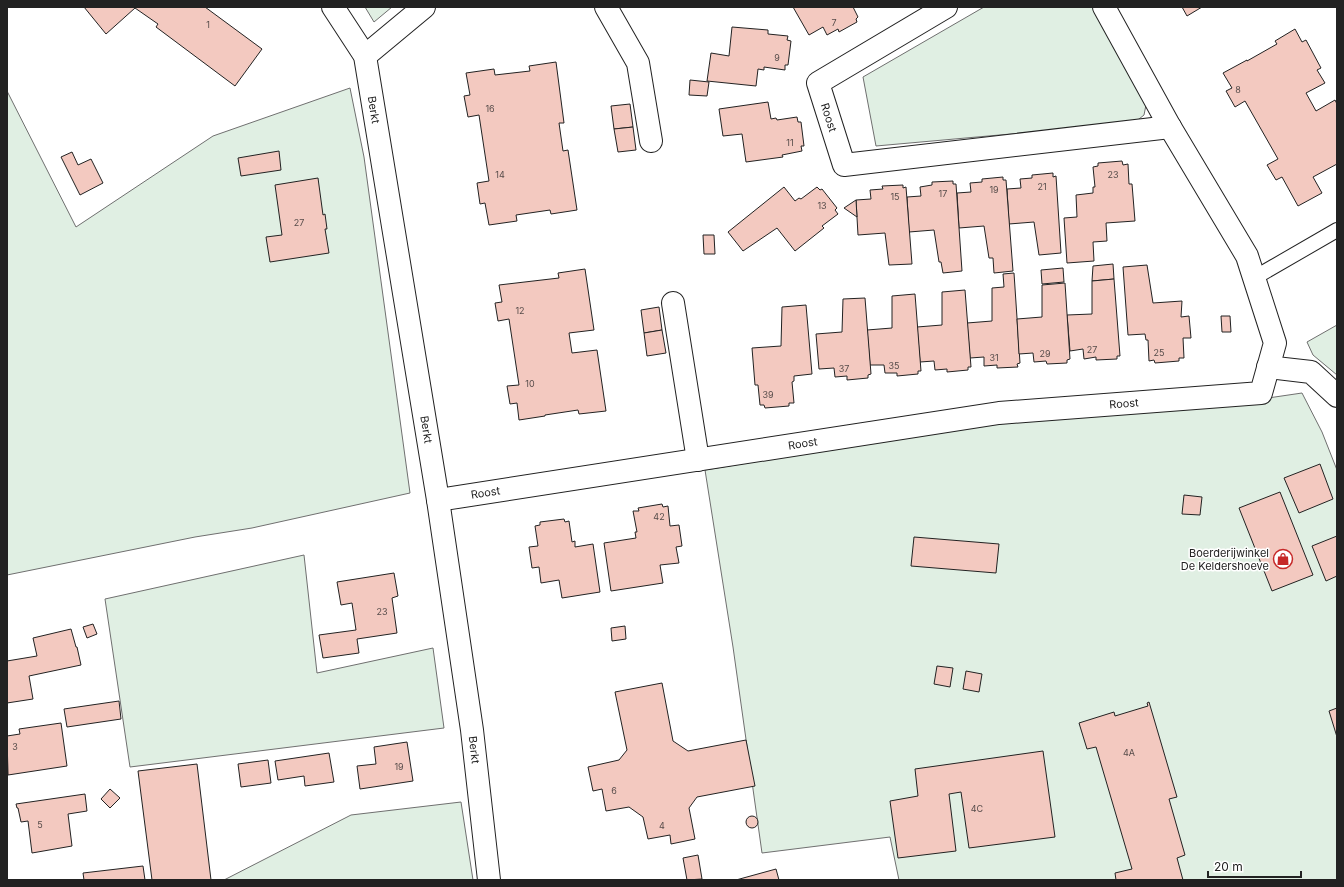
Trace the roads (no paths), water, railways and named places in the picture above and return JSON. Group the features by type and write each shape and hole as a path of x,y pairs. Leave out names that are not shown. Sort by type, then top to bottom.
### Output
{"street":[{"path":"333,7 365,56 424,7"},
{"path":"606,7 638,63 651,142"},
{"name":"Roost","path":"946,7 818,83 844,165 1170,126"},
{"name":"Roost","path":"438,500 999,413 1261,392 1274,343 1247,256 1170,126 1104,7"},
{"name":"Berkt","path":"365,56 438,500 472,730 489,880"},
{"path":"673,303 698,460"},
{"path":"1268,367 1311,372 1337,396"}],"lane":[{"path":"1254,278 1337,230"}],"place":[{"name":"Boerderijwinkel De Keldershoeve","path":"1283,559"}]}
